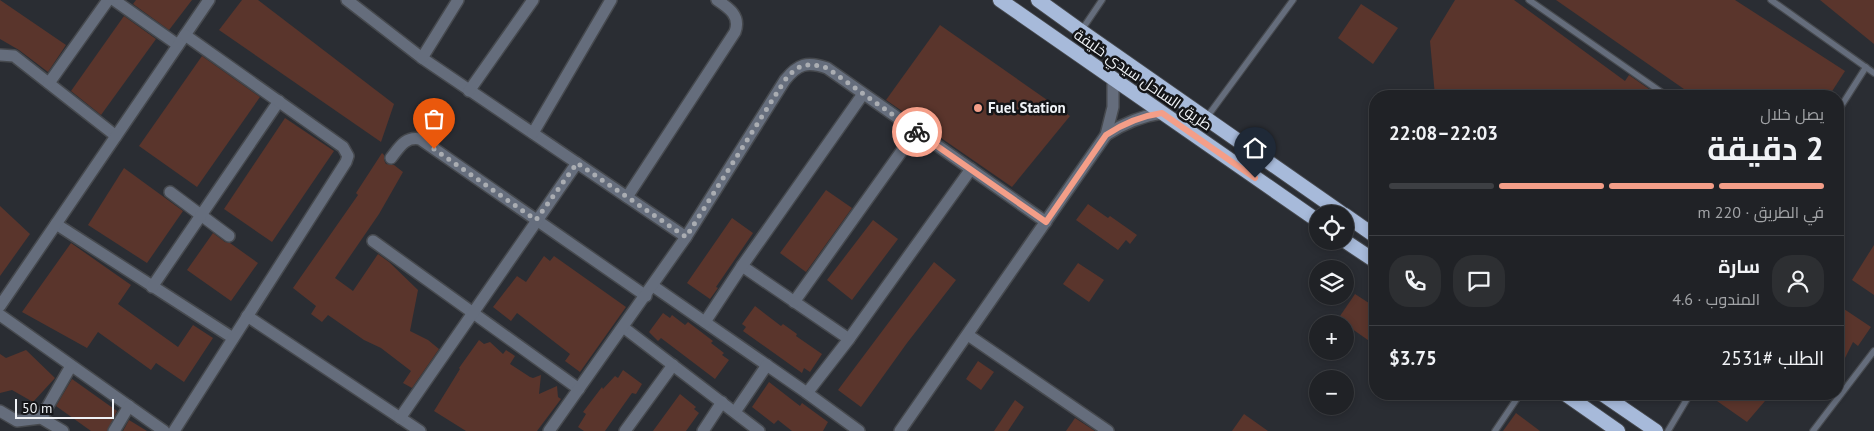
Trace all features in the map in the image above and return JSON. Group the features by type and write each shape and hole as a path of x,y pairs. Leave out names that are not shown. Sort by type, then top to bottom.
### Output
{"highway":[{"name":"طريق الساحل سيدي خليفة","path":"1000,0 1309,216"},
{"path":"1038,0 1053,8 1081,31 1331,205"},
{"path":"1354,221 1369,232"},
{"path":"1354,247 1369,258"},
{"path":"1574,400 1618,431"},
{"path":"1611,400 1656,431"}],"street":[{"path":"48,83 108,0"},
{"path":"114,0 279,101 346,150 348,159 174,431"},
{"path":"0,306 209,0"},
{"path":"347,0 422,58 686,237"},
{"path":"422,58 458,0"},
{"path":"469,90 533,0"},
{"path":"533,134 610,0"},
{"path":"627,197 735,32 737,20 734,13 717,0"},
{"path":"0,54 14,56 116,136"},
{"path":"552,430 686,237 785,80 793,70 802,65 815,64 827,68 1046,222"},
{"path":"900,431 1106,135 1113,107 1113,79"},
{"path":"705,322 863,94"},
{"path":"152,287 279,101"},
{"path":"1106,135 1132,120 1162,113"},
{"path":"794,302 916,131"},
{"path":"391,158 404,142 412,138 420,139 646,296"},
{"path":"400,418 577,163"},
{"path":"807,393 971,169"},
{"path":"170,192 229,236"},
{"path":"56,224 233,338"},
{"path":"372,241 579,389"},
{"path":"742,266 848,339"},
{"path":"653,286 859,431"},
{"path":"0,315 164,431"},
{"path":"247,316 420,431"},
{"path":"623,327 759,431"},
{"path":"968,335 1108,431"},
{"path":"625,431 673,364"},
{"path":"734,412 767,365"},
{"path":"41,418 71,366"},
{"path":"703,431 722,402"},
{"path":"114,431 130,406"},
{"path":"0,411 17,421 41,418 63,431"}],"lane":[{"path":"1081,31 1102,0"},
{"path":"1206,119 1293,0"},
{"path":"1529,0 1658,90"},
{"path":"1775,1 1874,73"},
{"path":"1844,102 1866,67"},
{"path":"1844,390 1874,351"},
{"path":"1495,431 1516,400"},
{"path":"1668,431 1686,400"},
{"path":"1813,431 1837,400"}],"building":[{"path":"0,0 66,45 48,72 19,50 0,39"},
{"path":"136,0 192,0 169,30 133,4"},
{"path":"242,0 258,0 394,104 381,142 219,30"},
{"path":"1455,0 1514,0 1625,81 1629,75 1650,90 1434,90 1430,41"},
{"path":"1556,0 1735,0 1845,71 1833,90 1685,90"},
{"path":"1820,0 1874,0 1874,44"},
{"path":"1361,4 1398,28 1373,64 1338,38"},
{"path":"124,16 156,39 101,115 71,91"},
{"name":"Fuel Station","path":"940,25 1070,116 1012,187 886,100"},
{"path":"202,56 260,97 197,187 139,146"},
{"path":"285,118 334,151 272,242 224,209"},
{"path":"382,153 386,164 394,165 403,172 379,214 335,278 353,291 378,254 418,290 410,331 428,340 439,349 412,388 403,383 411,371 381,348 364,340 328,315 322,322 311,314 316,306 293,288 358,195 356,193"},
{"path":"124,168 183,211 147,263 88,225"},
{"path":"826,190 852,208 806,272 780,253"},
{"path":"1088,204 1108,218 1110,216 1137,235 1130,244 1126,240 1118,250 1076,220"},
{"path":"0,206 30,234 0,276"},
{"path":"732,218 753,233 716,287 718,288 710,299 687,283"},
{"path":"873,220 898,239 852,300 827,280"},
{"path":"213,233 258,263 231,301 187,270"},
{"path":"71,243 131,285 118,304 178,347 193,325 213,338 184,382 156,363 151,370 98,332 87,348 22,312"},
{"path":"1874,245 1874,295 1852,280"},
{"path":"544,256 550,261 554,256 626,307 580,372 565,361 570,354 517,313 511,321 493,307 517,276 526,282"},
{"path":"934,262 956,280 907,343 861,407 838,390"},
{"path":"1078,263 1104,280 1089,302 1063,284"},
{"path":"1355,294 1369,303 1369,341 1354,330 1354,315 1341,315 1348,305 1354,305"},
{"path":"755,306 781,326 783,324 797,334 796,336 822,354 810,372 804,368 802,373 743,331 746,327 742,324"},
{"path":"1844,309 1871,327 1858,346 1853,342 1844,360"},
{"path":"663,313 670,318 672,315 685,325 688,322 713,341 711,343 724,353 722,355 729,360 715,379 661,338 658,341 649,332"},
{"path":"479,340 484,344 490,342 503,354 506,350 515,356 510,364 530,377 533,378 541,375 539,394 557,386 558,397 561,399 537,431 466,431 434,411 459,368"},
{"path":"26,350 55,378 33,402 12,390 0,393 0,354 6,358"},
{"path":"978,361 994,372 981,390 966,379"},
{"path":"623,370 642,384 636,394 632,393 605,431 584,431 578,427 586,414 583,412 602,387 603,389 615,376 618,378"},
{"path":"72,379 117,411 107,431 91,431 56,406"},
{"path":"769,382 800,406 802,403 828,422 823,431 792,431 778,420 774,424 752,407"},
{"path":"680,394 696,407 694,409 699,413 686,431 653,431"},
{"path":"1015,400 1024,407 1008,431 994,431"},
{"path":"1716,400 1766,400 1747,422"},
{"path":"1516,413 1540,431 1503,431"},
{"path":"1244,414 1268,431 1232,431"},
{"path":"1075,418 1095,431 1066,431"},
{"path":"129,420 147,431 123,431"}],"way so far":[{"path":"434,149 536,220 577,163 686,237 785,80 793,70 802,65 815,64 827,68 917,132"}],"place":[{"name":"Fuel Station","path":"978,108"}],"route":[{"path":"917,132 1046,222 1106,135 1119,126 1147,115 1162,113 1255,178"}]}
